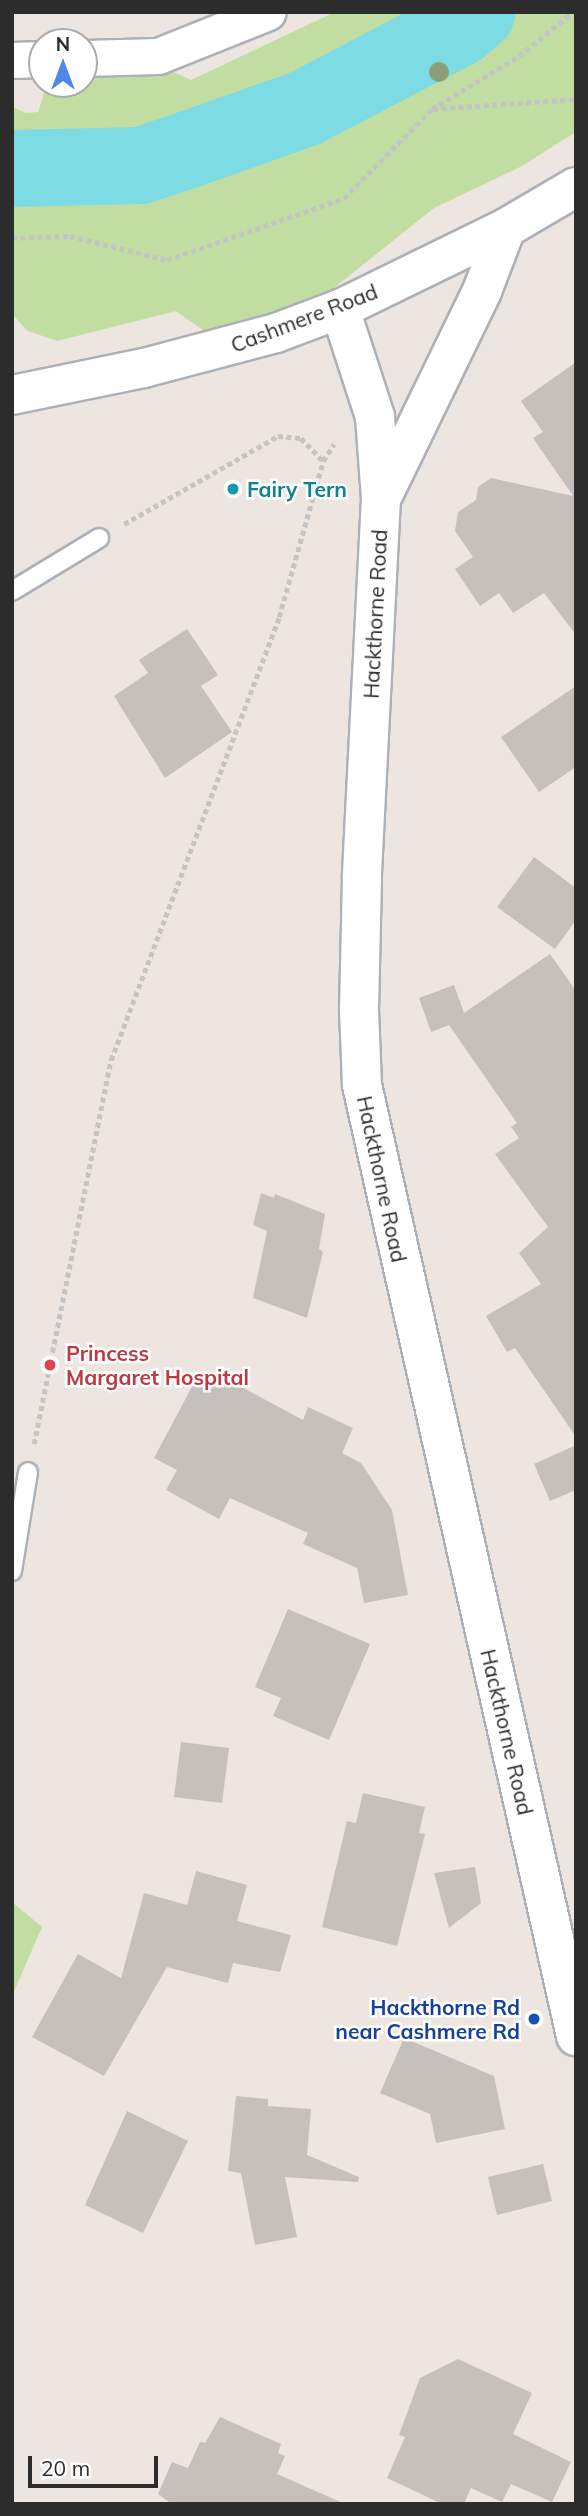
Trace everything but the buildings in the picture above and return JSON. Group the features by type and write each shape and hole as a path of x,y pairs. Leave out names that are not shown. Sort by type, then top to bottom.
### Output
{"street":[{"path":"98,58 158,56 268,12"},
{"name":"Cashmere Road","path":"12,395 215,351 340,309 573,196"},
{"path":"381,498 482,291 506,228"},
{"name":"Hackthorne Road","path":"340,309 375,417 381,498 362,878 359,1010 362,1085 576,2036"}],"lane":[{"path":"12,591 99,538"},
{"path":"12,1571 28,1472"}],"path":[{"path":"12,238 70,236 167,260 344,198 432,109 519,56 573,12"},
{"path":"432,109 576,99"},
{"path":"99,538 278,436 301,438 323,461"},
{"path":"28,1472 111,1060 279,617 323,461 336,440"}],"green space":[{"path":"335,12 576,12 576,132 520,167 434,208 330,291 223,344 176,311 57,341 28,331 12,314 12,107 26,113 38,112 42,98 98,98 98,48 109,43 191,80"},
{"path":"12,1902 42,1927 12,1996"}],"waterway":[{"path":"12,168 140,165 191,148 304,108 459,27 476,12"}],"place":[{"name":"Fairy Tern","path":"233,489"},
{"name":"Princess Margaret Hospital","path":"50,1365"},
{"name":"Hackthorne Rd near Cashmere Rd","path":"534,2019"}]}
